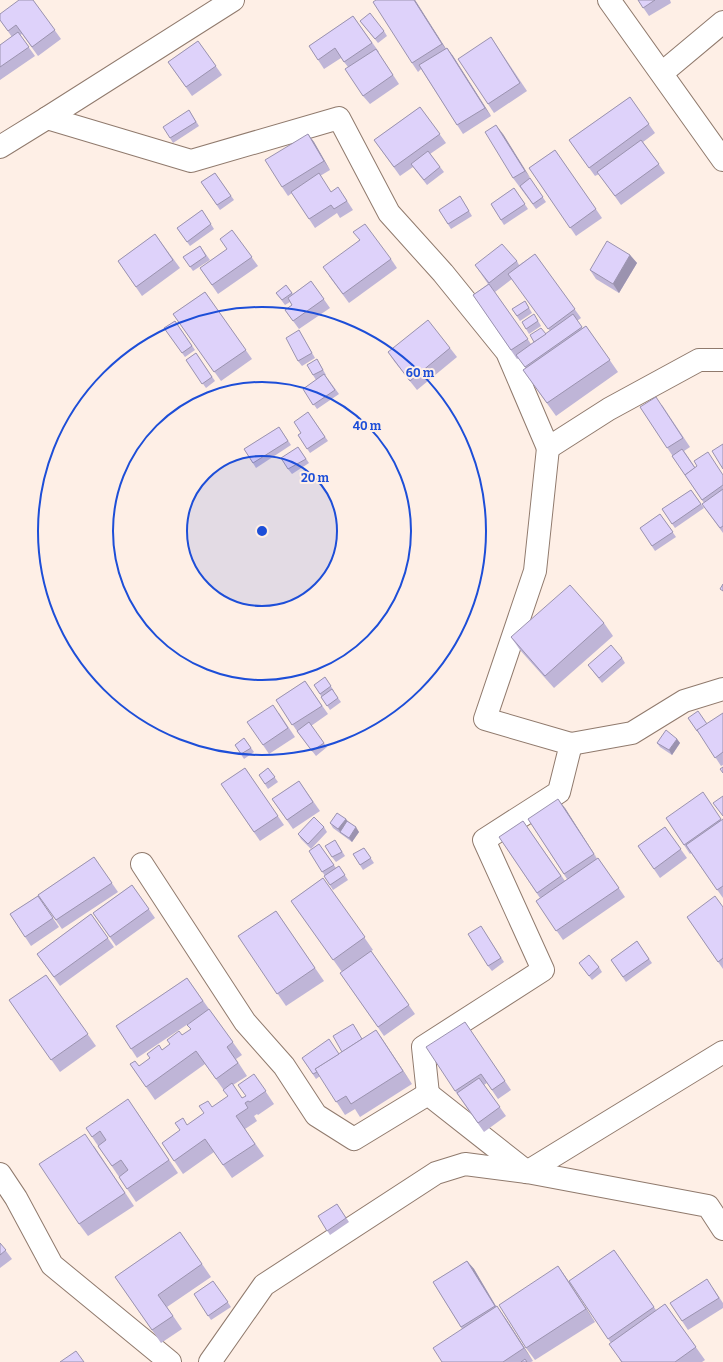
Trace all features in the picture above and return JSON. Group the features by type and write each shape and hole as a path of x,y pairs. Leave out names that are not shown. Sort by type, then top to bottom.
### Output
{"street":[{"path":"0,147 233,0"},
{"path":"609,0 723,160"},
{"path":"662,73 723,22"},
{"path":"47,118 191,161 339,118 389,213 443,273 507,352 548,448 535,571 485,719 571,744 632,733 684,700 723,689"},
{"path":"548,448 609,409 699,360 723,360"},
{"path":"528,1172 428,1094 423,1047 543,970 484,840 559,792 571,744"},
{"path":"142,864 244,1022 284,1066 316,1115 354,1139 428,1094"},
{"path":"528,1172 723,1052"},
{"path":"210,1362 264,1286 436,1173 465,1164 528,1172 708,1206 723,1229"},
{"path":"0,1174 16,1198 52,1265 170,1362"}],"building":[{"path":"19,0 33,0 55,30 32,47 16,25 8,31 0,20 0,14"},
{"path":"376,0 414,0 442,44 412,63 373,2"},
{"path":"638,0 655,0 643,8"},
{"path":"370,13 384,31 375,39 360,21"},
{"path":"353,16 372,43 344,62 335,48 318,60 309,46"},
{"path":"18,32 29,47 0,67 0,45"},
{"path":"491,37 520,83 488,104 458,59"},
{"path":"198,41 216,66 186,87 168,62"},
{"path":"447,48 485,108 457,125 419,65"},
{"path":"376,49 393,75 363,96 345,69"},
{"path":"630,97 649,124 589,168 569,140"},
{"path":"420,107 440,134 394,167 374,140"},
{"path":"189,110 196,122 170,138 163,127"},
{"path":"496,125 525,171 513,178 485,132"},
{"path":"308,134 324,161 282,187 265,160"},
{"path":"641,140 659,164 615,196 597,172"},
{"path":"555,150 596,209 570,228 529,168"},
{"path":"428,151 440,167 424,180 411,164"},
{"path":"215,173 231,196 217,205 201,182"},
{"path":"319,173 331,192 338,187 347,201 334,209 331,205 309,219 291,192"},
{"path":"530,178 543,197 533,204 520,186"},
{"path":"514,188 525,204 501,220 491,204"},
{"path":"460,196 469,211 448,224 439,210"},
{"path":"202,210 211,224 187,242 177,228"},
{"path":"365,224 391,259 343,294 323,267 360,240 353,232"},
{"path":"232,230 252,257 212,285 200,268 227,249 220,239"},
{"path":"155,234 173,260 136,287 118,261"},
{"path":"607,241 630,255 613,284 590,270"},
{"path":"502,244 517,261 489,283 475,265"},
{"path":"200,246 206,256 190,267 183,257"},
{"path":"535,254 575,309 548,329 508,274"},
{"path":"311,281 324,299 293,321 285,310 292,305 288,298"},
{"path":"489,284 528,339 511,350 473,295"},
{"path":"286,285 292,293 282,300 276,293"},
{"path":"205,292 246,350 214,372 173,314"},
{"path":"525,301 529,308 517,316 512,309"},
{"path":"534,314 538,321 526,329 522,322"},
{"path":"573,314 582,327 525,367 516,355"},
{"path":"428,320 450,348 410,381 388,352"},
{"path":"175,321 192,346 182,353 164,328"},
{"path":"586,326 610,360 547,403 523,370"},
{"path":"541,328 546,334 534,342 530,335"},
{"path":"299,330 312,353 298,361 286,338"},
{"path":"196,353 212,377 202,384 186,360"},
{"path":"317,359 323,370 313,375 307,365"},
{"path":"324,374 335,390 313,405 303,389"},
{"path":"656,397 683,438 667,448 640,407"},
{"path":"308,412 325,437 307,449 298,435 301,433 294,422"},
{"path":"279,427 288,441 253,463 244,449"},
{"path":"723,444 723,469 712,451"},
{"path":"298,447 306,459 288,469 281,458"},
{"path":"682,449 695,468 685,475 672,456"},
{"path":"708,452 723,475 723,485 702,500 685,475 697,466 694,461"},
{"path":"723,489 723,526 720,528 702,504"},
{"path":"691,490 701,504 672,524 662,509"},
{"path":"660,514 673,532 652,546 640,528"},
{"path":"723,584 723,591 720,589"},
{"path":"570,585 604,623 545,676 511,637"},
{"path":"611,645 622,658 599,678 588,665"},
{"path":"325,677 331,686 320,694 314,685"},
{"path":"305,681 322,706 292,725 276,700"},
{"path":"332,689 338,698 327,706 321,697"},
{"path":"273,705 288,728 263,745 247,722"},
{"path":"698,711 707,724 697,731 688,718"},
{"path":"723,713 723,752 715,758 697,730"},
{"path":"309,722 324,743 312,751 297,731"},
{"path":"666,730 677,739 669,750 657,743"},
{"path":"244,738 251,748 241,754 235,745"},
{"path":"245,768 278,816 254,832 221,784"},
{"path":"268,768 275,777 265,784 259,775"},
{"path":"299,781 313,802 287,820 272,799"},
{"path":"703,792 721,819 684,845 666,818"},
{"path":"723,796 723,816 713,803"},
{"path":"558,799 594,854 564,874 528,819"},
{"path":"337,813 346,819 338,829 330,823"},
{"path":"314,817 324,827 308,844 298,834"},
{"path":"723,819 723,886 717,890 686,845"},
{"path":"347,821 356,827 349,838 340,832"},
{"path":"523,821 561,876 537,893 499,837"},
{"path":"665,827 681,849 654,869 638,846"},
{"path":"335,840 342,852 332,857 325,846"},
{"path":"319,844 334,865 322,872 309,851"},
{"path":"364,848 371,858 360,865 353,854"},
{"path":"94,857 112,883 56,920 38,895"},
{"path":"598,858 619,888 556,931 536,901"},
{"path":"339,866 345,875 330,885 324,876"},
{"path":"323,878 365,937 333,960 291,901"},
{"path":"132,885 149,909 110,937 93,913"},
{"path":"38,896 53,918 25,937 10,914"},
{"path":"715,896 723,907 723,958 718,962 687,917"},
{"path":"276,911 315,968 277,994 238,936"},
{"path":"91,914 108,938 54,977 37,954"},
{"path":"481,926 501,958 488,966 468,934"},
{"path":"637,941 649,959 623,977 611,960"},
{"path":"371,951 409,1005 378,1027 340,973"},
{"path":"589,955 599,967 589,976 579,963"},
{"path":"46,975 88,1034 51,1060 9,1000"},
{"path":"187,978 203,1001 131,1049 116,1026"},
{"path":"209,1009 233,1042 227,1047 238,1063 216,1079 196,1051 146,1087 130,1064 135,1061 139,1066 150,1058 147,1054 159,1045 162,1050 170,1044 167,1040 179,1031 182,1035 191,1029 187,1025"},
{"path":"465,1022 505,1081 492,1090 481,1074 455,1091 426,1047"},
{"path":"353,1024 362,1039 342,1052 333,1036"},
{"path":"376,1030 403,1071 351,1104 346,1096 336,1102 315,1069"},
{"path":"329,1039 339,1054 315,1069 317,1072 313,1074 302,1058"},
{"path":"254,1074 266,1091 250,1102 248,1101 245,1103 248,1108 236,1116 255,1144 223,1165 205,1139 174,1161 162,1143 180,1130 175,1123 183,1118 187,1125 204,1113 199,1106 208,1101 212,1107 228,1096 223,1090 232,1083 242,1098 246,1096 238,1085"},
{"path":"479,1078 500,1107 478,1123 457,1093"},
{"path":"128,1099 169,1160 127,1189 119,1177 128,1170 121,1160 112,1166 98,1146 106,1140 100,1131 92,1137 86,1128"},
{"path":"85,1134 125,1193 79,1224 39,1164"},
{"path":"337,1204 346,1218 327,1231 318,1216"},
{"path":"180,1232 202,1264 158,1295 173,1316 152,1330 115,1277"},
{"path":"0,1243 6,1250 0,1255"},
{"path":"614,1250 654,1307 608,1339 569,1281"},
{"path":"467,1261 495,1306 461,1327 433,1282"},
{"path":"558,1266 586,1309 526,1348 499,1305"},
{"path":"707,1279 719,1298 682,1321 670,1303"},
{"path":"213,1281 228,1302 208,1316 194,1294"},
{"path":"665,1304 696,1347 675,1362 622,1362 609,1344"},
{"path":"497,1306 524,1348 503,1362 442,1362 433,1348"},
{"path":"76,1351 84,1362 60,1362"}]}
